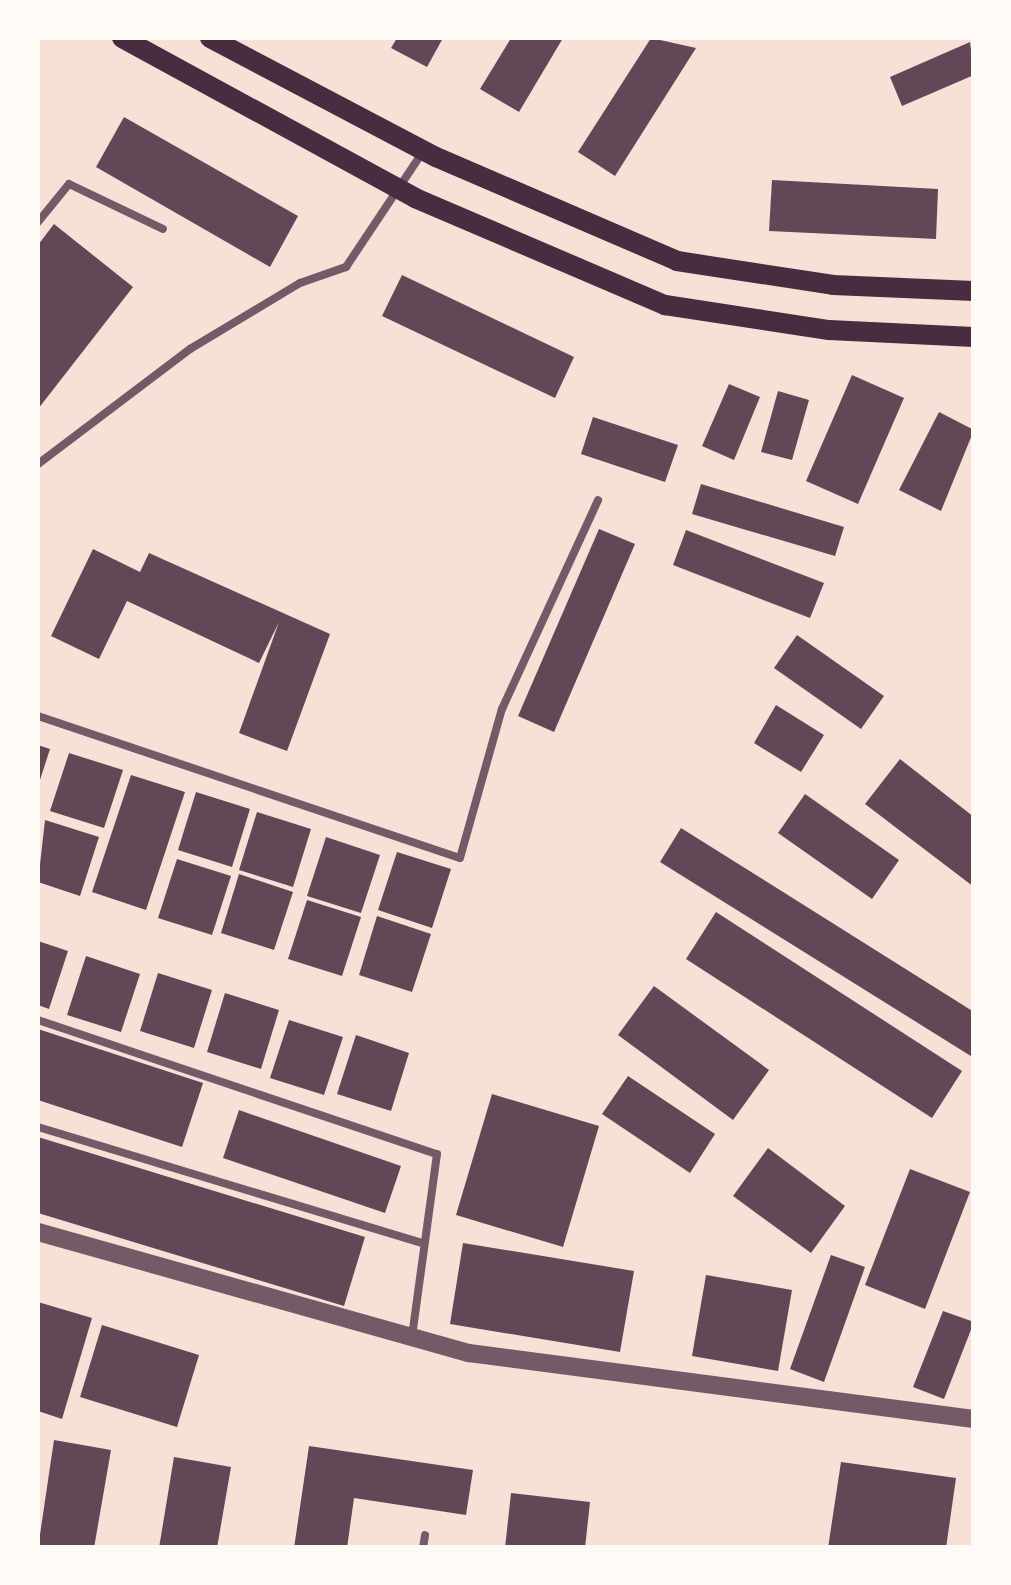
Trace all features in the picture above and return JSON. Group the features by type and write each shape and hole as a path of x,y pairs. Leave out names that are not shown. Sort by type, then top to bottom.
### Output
{"main road":[{"path":"122,38 402,191 555,265 665,305 829,330 974,337"},
{"path":"210,38 424,151 677,261 833,285 974,291"}],"street":[{"path":"38,1232 469,1353 974,1418"}],"lane":[{"path":"38,464 190,349 346,268 402,191 424,151"},
{"path":"38,222 69,184 163,229"},
{"path":"38,716 460,858 502,709 598,500"},
{"path":"38,1020 438,1154 420,1242 412,1337"},
{"path":"38,1127 420,1242"},
{"path":"423,1548 425,1535"}],"building":[{"path":"397,38 443,38 427,67 391,48"},
{"path":"511,38 563,38 519,112 480,89"},
{"path":"651,38 696,48 615,176 578,152"},
{"path":"970,42 974,75 902,106 890,77"},
{"path":"124,117 298,216 270,267 96,167"},
{"path":"772,180 938,189 936,239 769,231"},
{"path":"54,224 133,287 38,409 38,245"},
{"path":"402,275 574,357 555,398 382,316"},
{"path":"852,375 904,398 858,504 806,481"},
{"path":"729,384 760,397 734,460 702,446"},
{"path":"778,391 809,400 792,460 761,452"},
{"path":"939,412 974,430 941,511 899,490"},
{"path":"593,417 678,445 665,482 581,454"},
{"path":"701,484 844,527 835,556 692,514"},
{"path":"599,529 635,544 554,732 518,716"},
{"path":"686,530 824,583 810,618 673,565"},
{"path":"93,549 140,572 149,553 330,634 287,751 239,733 279,622 259,663 127,601 99,659 51,636"},
{"path":"797,635 884,696 861,729 774,668"},
{"path":"776,705 824,735 801,772 754,743"},
{"path":"38,745 50,749 38,786"},
{"path":"69,753 123,770 104,828 50,811"},
{"path":"900,759 974,817 974,887 865,804"},
{"path":"131,775 185,792 146,910 92,892"},
{"path":"196,792 250,809 232,867 178,850"},
{"path":"805,794 899,860 872,899 778,833"},
{"path":"257,812 311,829 293,887 239,870"},
{"path":"45,820 99,837 80,896 38,882"},
{"path":"681,828 974,1012 974,1058 660,862"},
{"path":"326,837 380,855 361,913 307,896"},
{"path":"397,852 451,869 432,928 378,910"},
{"path":"177,859 231,876 212,935 158,918"},
{"path":"239,874 293,892 274,950 221,933"},
{"path":"307,900 361,917 342,976 288,959"},
{"path":"716,912 962,1071 932,1118 686,959"},
{"path":"377,916 431,934 412,992 359,975"},
{"path":"38,941 68,951 49,1009 38,1005"},
{"path":"86,956 140,974 121,1032 67,1015"},
{"path":"158,973 212,990 194,1048 140,1031"},
{"path":"654,986 769,1070 733,1120 618,1035"},
{"path":"225,993 279,1010 261,1069 207,1052"},
{"path":"289,1020 343,1037 324,1095 270,1078"},
{"path":"38,1029 203,1083 182,1147 38,1100"},
{"path":"356,1035 409,1053 391,1111 337,1094"},
{"path":"628,1076 715,1134 690,1173 602,1114"},
{"path":"492,1094 599,1126 563,1247 456,1215"},
{"path":"239,1110 401,1166 385,1213 223,1158"},
{"path":"38,1137 365,1237 344,1306 38,1213"},
{"path":"768,1148 845,1206 811,1253 733,1196"},
{"path":"910,1169 970,1192 925,1309 865,1285"},
{"path":"463,1243 634,1271 620,1352 450,1324"},
{"path":"831,1255 865,1267 824,1382 790,1369"},
{"path":"706,1275 792,1290 778,1371 692,1356"},
{"path":"38,1302 92,1318 62,1419 38,1411"},
{"path":"943,1311 974,1322 944,1399 913,1387"},
{"path":"102,1325 199,1355 177,1427 80,1397"},
{"path":"54,1440 111,1450 94,1548 38,1548"},
{"path":"309,1446 473,1470 466,1515 354,1498 347,1548 294,1548"},
{"path":"174,1457 231,1467 217,1548 159,1548"},
{"path":"841,1462 956,1478 946,1548 828,1548"},
{"path":"511,1493 590,1502 585,1548 505,1548"}]}
